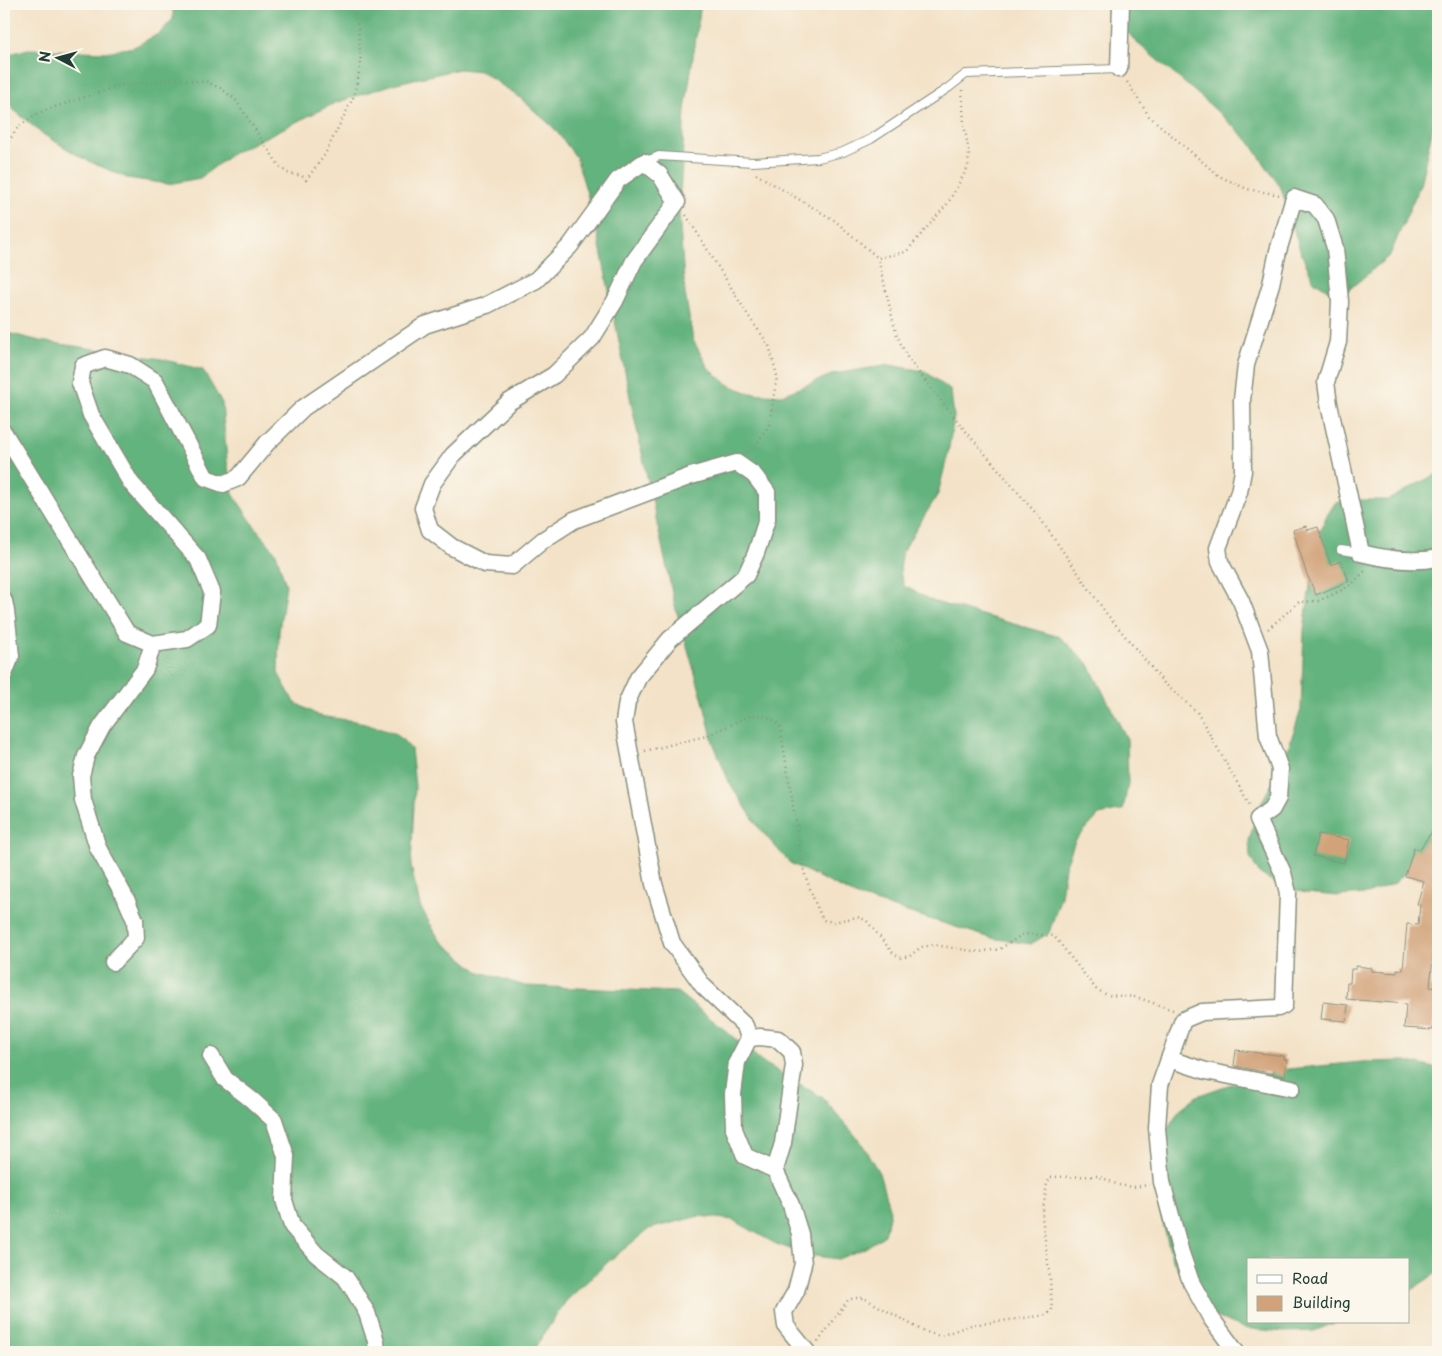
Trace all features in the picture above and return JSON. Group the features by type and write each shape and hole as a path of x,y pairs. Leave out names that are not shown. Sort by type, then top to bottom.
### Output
{"street":[{"path":"1119,69 1121,4"},
{"path":"4,433 127,633 153,644 186,639 208,625 212,592 198,559 131,483 91,415 80,383 83,366 105,358 130,365 155,381 206,478 224,484 238,478 267,443 304,408 425,325 487,305 536,280 570,246 618,180 644,162 660,175 677,202 634,261 616,301 592,338 554,375 509,402 453,455 432,484 423,508 430,530 452,547 485,564 512,566 543,540 574,520 691,476 737,463 754,475 767,492 767,519 756,553 746,575 670,639 638,678 627,702 624,722 654,884 672,943 703,986 745,1026 749,1038 737,1062 733,1094 734,1129 745,1156 775,1170 791,1205 800,1234 804,1264 796,1291 784,1312 786,1326 812,1348"},
{"path":"1236,1352 1211,1318 1191,1282 1181,1253 1162,1182 1157,1128 1160,1085 1183,1020 1202,1012 1278,1008 1284,1005 1288,893 1283,873 1258,819 1272,809 1278,798 1280,769 1268,736 1260,651 1241,601 1220,562 1218,548 1239,492 1243,471 1242,400 1246,366 1271,284 1278,251 1294,198 1315,205 1326,219 1334,248 1340,301 1338,342 1326,382 1329,404 1369,554 1386,558 1427,560 1438,558"},
{"path":"4,602 11,656 4,674"},
{"path":"113,962 136,938 135,920 126,899 98,848 83,800 81,776 86,756 98,733 145,669 153,644"},
{"path":"749,1038 778,1039 792,1052 794,1065 783,1143 775,1170"},
{"path":"210,1056 225,1079 274,1120 286,1156 284,1200 292,1226 316,1254 345,1277 354,1289 367,1313 376,1341 377,1352"},
{"path":"1169,1059 1206,1071 1292,1088"}],"lane":[{"path":"644,162 658,156 753,162 818,158 843,152 872,139 966,74 1119,69"},
{"path":"1341,550 1369,554"}],"path":[{"path":"4,161 7,144 18,127 46,110 118,86 175,79 207,82 220,88 234,99 278,164 287,173 302,176 306,180 324,156 354,96 361,63 358,27 352,4"},
{"path":"1119,69 1149,116 1219,176 1246,189 1294,198"},
{"path":"878,258 906,252 948,203 968,167 969,153 964,124 962,78"},
{"path":"735,161 834,220 878,258 896,333 908,359 963,428 1039,517 1106,614 1164,683 1197,712 1258,819"},
{"path":"677,202 751,320 769,345 777,376 768,425 755,446 737,463"},
{"path":"1256,640 1299,602 1318,601 1351,585 1366,570 1369,554"},
{"path":"630,755 706,736 750,716 762,715 771,718 780,726 804,872 823,920 834,922 857,917 866,920 893,953 900,958 910,956 921,947 934,945 979,952 1000,949 1024,934 1054,936 1096,989 1106,995 1136,998 1172,1010 1183,1020"},
{"path":"812,1348 848,1300 855,1298 864,1298 924,1331 940,1336 971,1326 1047,1315 1052,1310 1042,1217 1047,1183 1051,1177 1098,1176 1119,1185 1133,1187 1162,1182"}],"green space":[{"path":"173,4 701,4 685,110 679,214 685,293 693,340 709,369 729,385 749,393 782,395 834,374 889,365 925,371 951,391 954,417 948,453 938,494 902,552 900,572 904,586 935,602 1060,637 1088,663 1127,739 1128,784 1123,810 1099,815 1075,841 1065,867 1061,896 1049,933 1031,944 991,938 859,897 790,863 759,828 729,782 713,742 704,704 675,606 632,407 595,220 576,157 554,128 519,97 481,71 459,69 397,83 335,103 233,153 200,178 168,184 127,178 84,159 41,133 13,109 4,95 4,64 10,54 28,49 105,52 134,47 160,33 173,19"},
{"path":"1112,4 1438,4 1438,104 1420,185 1390,255 1345,293 1329,291 1314,281 1301,253 1281,188 1249,141 1206,101 1136,42 1116,18"},
{"path":"4,332 40,341 162,359 203,370 222,403 227,461 233,494 253,524 276,553 286,585 279,631 278,673 294,702 319,716 355,721 397,734 411,749 415,786 411,866 420,906 439,939 478,971 525,986 677,992 764,1063 822,1097 861,1142 879,1173 890,1211 885,1235 865,1248 838,1259 808,1255 776,1244 733,1220 699,1216 649,1229 609,1261 566,1301 532,1352 4,1352"},
{"path":"1438,473 1438,838 1395,883 1367,894 1339,896 1305,893 1276,884 1259,873 1250,857 1249,840 1260,805 1282,766 1301,710 1304,630 1319,533 1335,503 1347,500 1388,500"},
{"path":"1406,1061 1438,1069 1438,1272 1410,1291 1410,1258 1247,1258 1247,1324 1332,1324 1314,1331 1284,1332 1244,1328 1216,1317 1199,1305 1172,1259 1160,1211 1158,1176 1165,1133 1179,1110 1197,1096 1228,1085 1288,1069 1362,1062"}],"building":[{"path":"1306,526 1308,530 1318,527 1331,565 1341,561 1349,581 1316,595 1306,572 1293,530"},
{"path":"1438,823 1438,919 1430,987 1438,988 1437,1017 1434,1016 1433,1030 1404,1028 1406,1004 1346,999 1347,983 1350,983 1351,969 1356,969 1356,966 1372,968 1372,971 1397,973 1397,969 1403,970 1407,924 1418,925 1420,905 1417,904 1424,881 1405,876 1414,848 1419,850"},
{"path":"1318,834 1349,840 1344,863 1313,856"},
{"path":"1323,1002 1348,1005 1346,1021 1321,1019"},
{"path":"1236,1050 1284,1056 1284,1059 1287,1060 1285,1076 1234,1066"}]}
